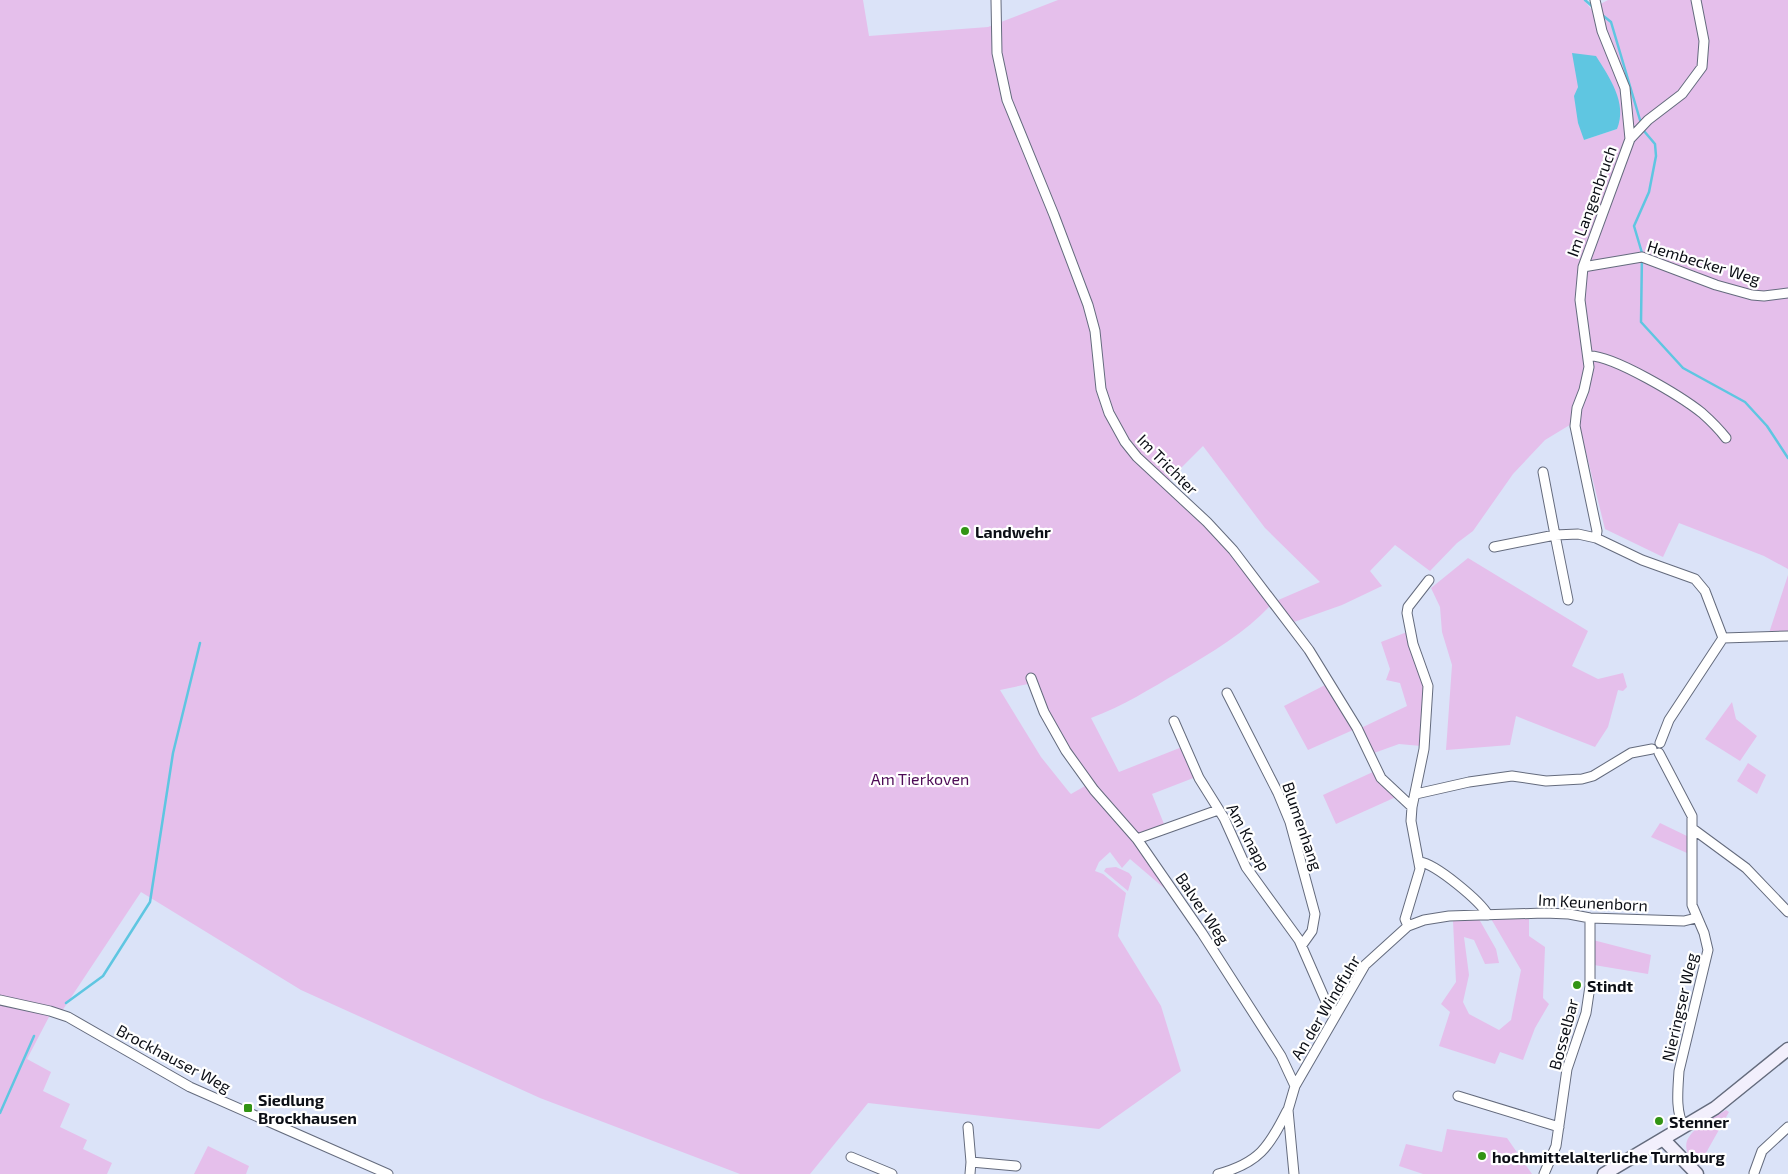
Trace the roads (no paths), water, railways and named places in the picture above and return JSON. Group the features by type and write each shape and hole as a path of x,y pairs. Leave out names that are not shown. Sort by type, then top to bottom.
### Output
{"main road":[{"path":"1604,1174 1715,1108 1788,1050"},
{"path":"1664,1140 1697,1174"}],"street":[{"name":"Im Trichter","path":"996,0 997,53 1007,100 1088,305 1095,331 1102,389 1108,413 1124,442 1137,457 1208,522 1233,550 1309,650 1348,711 1381,778 1412,807"},
{"name":"Im Langenbruch","path":"1595,0 1602,31 1625,88 1630,139"},
{"name":"Im Langenbruch","path":"1596,538 1597,531 1575,426 1577,408 1588,378 1589,356 1580,300 1582,267 1630,139 1648,120 1682,94 1702,67 1704,40 1696,0"},
{"name":"Hembecker Weg","path":"1582,267 1642,257 1707,282 1752,295 1764,296 1788,293"},
{"path":"1589,356 1609,359 1676,396 1701,413 1726,438"},
{"path":"1543,472 1568,600"},
{"path":"1494,547 1555,535 1578,534 1596,538 1642,560 1695,579 1705,590 1723,638"},
{"path":"1408,926 1405,919 1420,862 1411,821 1412,807 1424,749 1428,686 1413,644 1407,613 1408,607 1429,580"},
{"path":"1723,638 1788,636"},
{"path":"1416,794 1469,782 1512,776 1546,781 1582,780 1593,776 1631,753 1663,749 1660,743 1669,720 1723,638"},
{"name":"Balver Weg","path":"1030,678 1044,712 1066,751 1094,790 1137,839 1202,933 1281,1056 1295,1086"},
{"name":"Blumenhang","path":"1228,693 1278,793 1290,822 1315,914 1312,931 1302,945"},
{"name":"Am Knapp","path":"1174,720 1199,778 1218,810 1248,871 1302,945 1327,1004 1336,1013"},
{"name":"Nieringser Weg","path":"1656,751 1692,816 1692,905 1704,933 1708,950 1679,1071 1677,1091 1680,1119 1684,1127"},
{"path":"1137,839 1218,810"},
{"path":"1693,829 1746,868 1788,912"},
{"path":"1420,862 1429,865 1484,907 1488,915"},
{"name":"Im Keunenborn","path":"1449,916 1569,914 1590,918 1684,921 1696,918"},
{"name":"An der Windfuhr","path":"1295,1086 1365,965 1408,926 1424,920 1449,916"},
{"name":"Bosselbar","path":"1544,1174 1556,1146 1568,1069 1586,1013 1590,918"},
{"name":"Brockhauser Weg","path":"0,1000 50,1011 68,1018 190,1087 388,1174"},
{"path":"1218,1174 1249,1163 1270,1145 1288,1110 1295,1086"},
{"path":"1458,1096 1559,1127"},
{"path":"1288,1110 1294,1174"},
{"path":"968,1127 971,1162 970,1174"},
{"path":"1754,1173 1762,1151 1788,1127"},
{"path":"851,1157 892,1174"},
{"path":"971,1162 1016,1166"}],"water":[{"path":"1572,53 1596,56 1611,81 1619,100 1620,119 1617,129 1584,140 1578,123 1574,96 1578,87"}],"waterway":[{"path":"1585,0 1593,7"},
{"path":"1601,14 1611,22 1640,120"},
{"path":"1644,131 1655,144 1656,156 1649,192 1634,226 1642,253 1641,322 1683,368 1745,402 1767,426 1788,458"},
{"path":"66,1003 103,976 150,902 173,753 200,643"},
{"path":"0,1113 34,1036"}],"place":[{"name":"Landwehr","path":"965,531"},
{"name":"Stindt","path":"1577,985"},
{"name":"Siedlung Brockhausen","path":"248,1108"},
{"name":"Stenner","path":"1659,1121"},
{"name":"hochmittelalterliche Turmburg","path":"1482,1156"}],"park label":[{"name":"Am Tierkoven","path":"920,778"}]}
